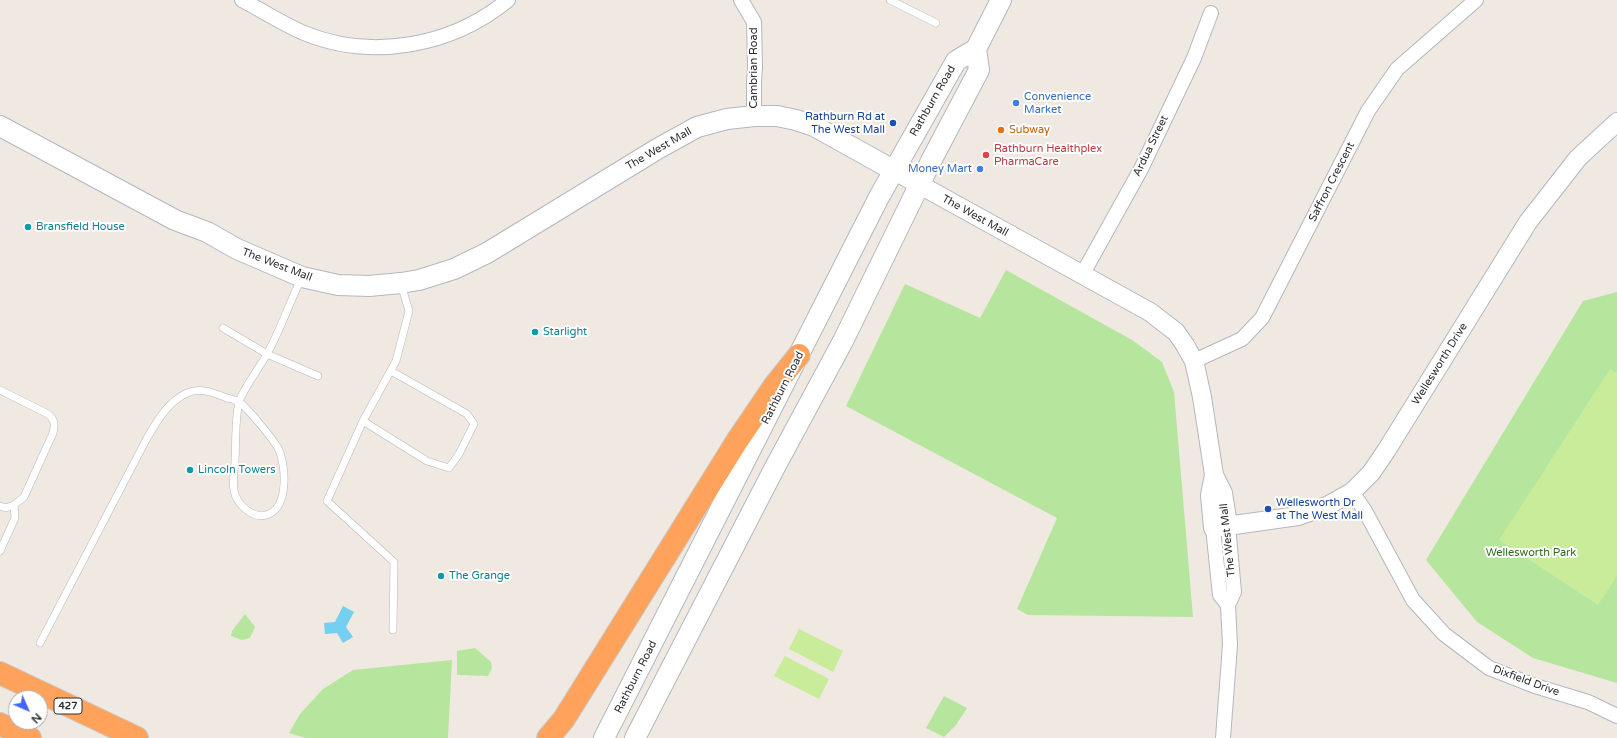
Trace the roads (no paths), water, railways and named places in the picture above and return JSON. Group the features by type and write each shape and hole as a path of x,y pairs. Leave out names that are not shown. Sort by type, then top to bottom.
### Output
{"highway":[{"path":"548,738 564,719 737,441 775,385 799,355"},
{"name":"427","path":"0,673 137,738"},
{"path":"0,724 30,738"}],"main road":[{"path":"635,738 774,469 843,341 919,185 979,70 976,49 1001,0"},
{"name":"Rathburn Road","path":"604,738 893,170 956,61 976,49"},
{"name":"The West Mall","path":"0,126 175,220 207,232 237,249 302,276 338,285 369,286 401,284 437,275 471,262 659,148 697,128 727,119 754,116 777,116 796,120 814,126 893,170"}],"street":[{"path":"242,0 304,32 326,40 357,46 380,47 419,43 449,34 477,21 508,0"},
{"name":"Cambrian Road","path":"741,0 754,22 754,116"},
{"name":"Saffron Crescent","path":"1194,361 1242,339 1262,318 1368,111 1397,69 1476,0"},
{"name":"Ardua Street","path":"1082,275 1141,169 1194,58 1211,13"},
{"name":"Wellesworth Drive","path":"1220,527 1298,516 1327,506 1352,492 1371,473 1528,222 1578,158 1617,122"},
{"name":"The West Mall","path":"893,170 1150,312 1176,332 1185,345 1194,361 1202,397 1214,475 1210,495 1220,527 1220,595 1228,605 1230,645 1223,738"},
{"name":"Dixfield Drive","path":"1352,492 1365,511 1413,600 1444,634 1489,668 1535,686 1588,702 1617,716"}],"lane":[{"path":"890,0 936,23"},
{"path":"40,643 142,447 159,418 176,400 194,390 209,391 239,401 273,440 282,456 284,490 276,509 266,516 255,514 245,509 238,501 234,490 239,401 267,354 302,276"},
{"path":"393,630 394,562 327,501 363,421 396,361 409,311 401,284"},
{"path":"223,328 267,354 318,376"},
{"path":"363,421 427,461 449,468 459,454 474,424 467,414 391,371"},
{"path":"0,390 48,414 54,419 55,425 53,433 24,497 14,505 6,508 0,506"},
{"path":"0,551 15,518 14,505"}],"water":[{"path":"343,606 354,612 346,627 353,637 343,643 337,633 325,634 324,623 335,622"}],"place":[{"name":"Convenience Market","path":"1016,103"},
{"name":"Rathburn Rd at The West Mall","path":"893,123"},
{"name":"Subway","path":"1001,130"},
{"name":"Rathburn Healthplex PharmaCare","path":"986,155"},
{"name":"Money Mart","path":"980,169"},
{"name":"Bransfield House","path":"28,227"},
{"name":"Starlight","path":"535,332"},
{"name":"Lincoln Towers","path":"190,470"},
{"name":"Wellesworth Dr at The West Mall","path":"1268,509"},
{"name":"The Grange","path":"441,576"}],"park label":[{"name":"Wellesworth Park","path":"1531,553"}]}
